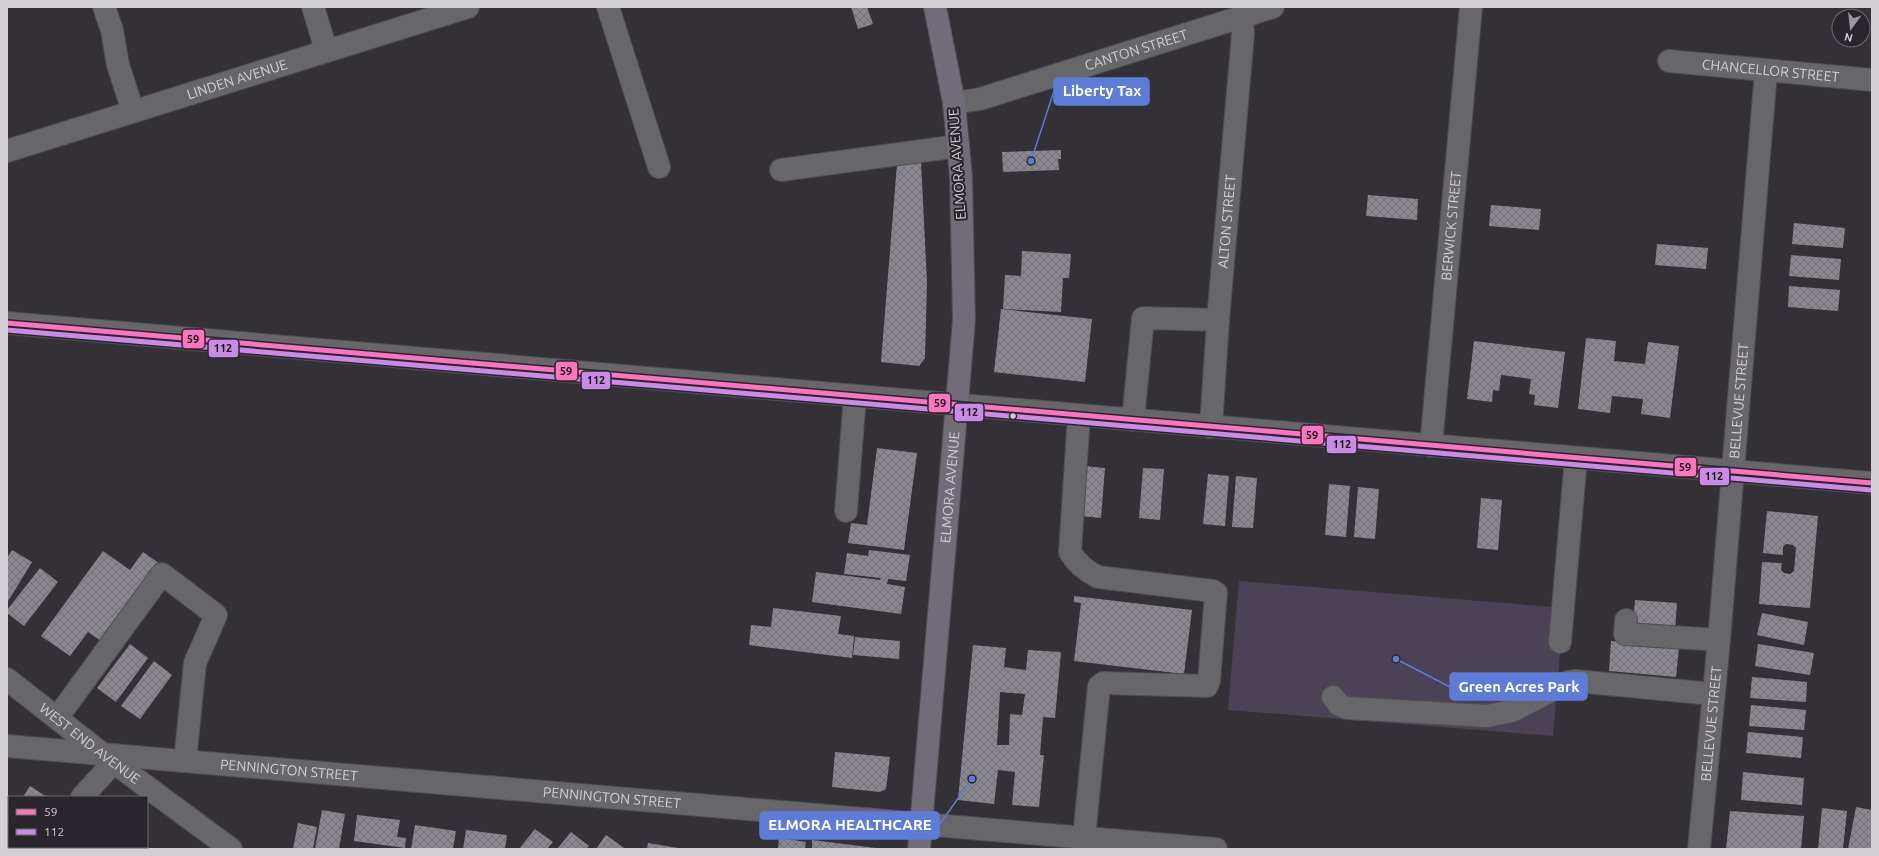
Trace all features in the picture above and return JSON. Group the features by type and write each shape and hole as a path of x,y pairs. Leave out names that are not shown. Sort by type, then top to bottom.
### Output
{"main road":[{"name":"ELMORA AVENUE","path":"919,849 964,320 961,177 954,103 935,7"}],"street":[{"path":"104,7 112,30 118,65 133,111"},
{"path":"313,7 326,50"},
{"name":"LINDEN AVENUE","path":"7,151 326,50 468,7"},
{"path":"608,7 659,167"},
{"name":"CANTON STREET","path":"954,103 980,99 1273,7"},
{"name":"BERWICK STREET","path":"1431,446 1471,7"},
{"name":"ALTON STREET","path":"1211,427 1218,320 1243,34 1242,17"},
{"name":"CHANCELLOR STREET","path":"1669,62 1872,80"},
{"name":"BELLEVUE STREET","path":"1699,849 1766,71"},
{"path":"781,170 958,146"},
{"path":"1133,420 1143,318 1218,320"},
{"path":"7,323 1872,483"},
{"path":"846,511 855,396"},
{"path":"1079,415 1070,552 1075,560 1086,572 1098,577 1213,591 1216,593 1209,681 1207,686 1103,683 1099,686 1084,838"},
{"path":"1560,642 1576,458"},
{"path":"57,718 162,574 216,615 195,663 185,761"},
{"path":"1626,620 1625,634 1718,640"},
{"name":"WEST END AVENUE","path":"7,679 107,758 147,796"},
{"path":"1333,697 1339,705 1347,708 1487,716 1512,711 1568,682 1576,681 1713,694"},
{"name":"PENNINGTON STREET","path":"7,746 107,758 185,761 921,824 1054,842 1084,838 1216,849"},
{"path":"83,796 107,758"},
{"name":"WEST END AVENUE","path":"152,801 231,849"}],"shaded area":[{"path":"1239,581 1564,608 1553,736 1228,710"}],"building":[{"path":"851,7 867,7 873,24 858,29"},
{"path":"1061,150 1061,159 1058,159 1059,170 1003,172 1002,152"},
{"path":"921,161 927,283 925,358 919,366 881,362 897,164"},
{"path":"1368,195 1418,199 1417,220 1366,216"},
{"path":"1491,205 1541,209 1539,230 1489,226"},
{"path":"1794,223 1845,228 1843,248 1792,244"},
{"path":"1657,244 1708,248 1706,269 1655,265"},
{"path":"1022,251 1071,254 1069,278 1063,278 1061,312 1003,309 1005,275 1021,276"},
{"path":"1791,255 1841,259 1839,280 1789,276"},
{"path":"1789,286 1840,290 1838,311 1788,307"},
{"path":"1001,309 1092,319 1085,382 994,372"},
{"path":"1586,338 1616,341 1614,361 1645,364 1648,342 1679,346 1670,418 1641,414 1643,399 1612,396 1610,413 1578,409"},
{"path":"1474,341 1565,352 1558,408 1534,405 1535,395 1529,394 1531,379 1501,375 1499,391 1493,390 1492,402 1467,399"},
{"path":"877,448 917,453 904,550 848,543 851,523 867,525"},
{"path":"1084,466 1105,468 1101,518 1080,516"},
{"path":"1143,468 1164,469 1160,520 1139,518"},
{"path":"1208,474 1229,476 1225,526 1203,524"},
{"path":"1236,476 1257,478 1253,528 1232,527"},
{"path":"1329,484 1350,486 1346,537 1325,535"},
{"path":"1358,487 1379,489 1375,539 1354,537"},
{"path":"1481,498 1502,500 1498,550 1477,548"},
{"path":"1767,511 1818,516 1810,608 1759,604 1762,562 1782,563 1781,570 1784,573 1790,574 1794,571 1796,548 1793,545 1786,544 1783,547 1783,555 1763,553"},
{"path":"12,550 32,562 7,603 7,558"},
{"path":"869,550 910,555 906,581 888,579 887,584 905,587 901,614 812,602 816,572 880,580 881,578 844,574 847,553 868,556"},
{"path":"103,551 130,570 143,552 160,564 104,643 88,632 70,656 41,636"},
{"path":"40,568 58,582 24,626 7,613 7,610"},
{"path":"1074,596 1192,610 1184,674 1074,661 1081,603 1074,602"},
{"path":"1635,600 1677,603 1675,630 1633,626"},
{"path":"773,608 841,616 838,634 854,636 852,658 749,645 751,625 771,627"},
{"path":"1762,613 1808,622 1804,645 1757,635"},
{"path":"855,637 900,641 899,659 853,655"},
{"path":"1611,641 1679,647 1676,677 1609,671"},
{"path":"130,644 148,658 116,702 97,688"},
{"path":"1758,644 1814,653 1810,675 1755,666"},
{"path":"973,645 1006,648 1004,667 1026,670 1028,650 1061,652 1055,718 1043,717 1040,755 1044,755 1039,807 1012,805 1015,772 998,770 994,804 958,800","holes":["1000,692 1025,694 1022,715 1010,714 1009,745 997,745"]},
{"path":"154,661 172,675 140,719 121,706"},
{"path":"1752,677 1807,682 1806,702 1750,698"},
{"path":"1751,705 1806,710 1804,730 1749,726"},
{"path":"1748,732 1803,737 1801,758 1746,753"},
{"path":"835,752 890,757 886,789 880,792 832,787"},
{"path":"1743,772 1804,778 1802,805 1741,800"},
{"path":"30,786 45,796 24,796"},
{"path":"1856,807 1872,810 1871,849 1848,849"},
{"path":"1822,808 1847,811 1843,849 1818,849"},
{"path":"322,810 345,814 339,849 315,849"},
{"path":"1730,811 1804,816 1801,849 1726,849"},
{"path":"357,815 400,820 397,837 406,838 405,848 354,841"},
{"path":"298,823 317,827 313,849 293,849"},
{"path":"7,824 8,848 39,848 38,849 7,849"},
{"path":"415,825 456,831 453,849 411,849"},
{"path":"535,829 553,842 547,849 519,849"},
{"path":"466,830 507,835 505,849 463,849"},
{"path":"571,832 589,846 586,849 557,849"},
{"path":"606,835 624,848 596,849"},
{"path":"779,838 806,842 805,849 778,849"},
{"path":"812,840 876,848 876,849 812,849"},
{"path":"648,843 678,848 678,849 647,849"},
{"path":"48,848 112,848 112,849"},
{"path":"148,848 149,849 123,849"}],"transit line":[{"name":"59","path":"7,323 1872,483"},
{"name":"112","path":"7,330 1871,490"}],"place":[{"name":"Liberty Tax","path":"1031,161"},
{"name":"Green Acres Park","path":"1396,659"},
{"name":"ELMORA HEALTHCARE","path":"972,779"}]}
